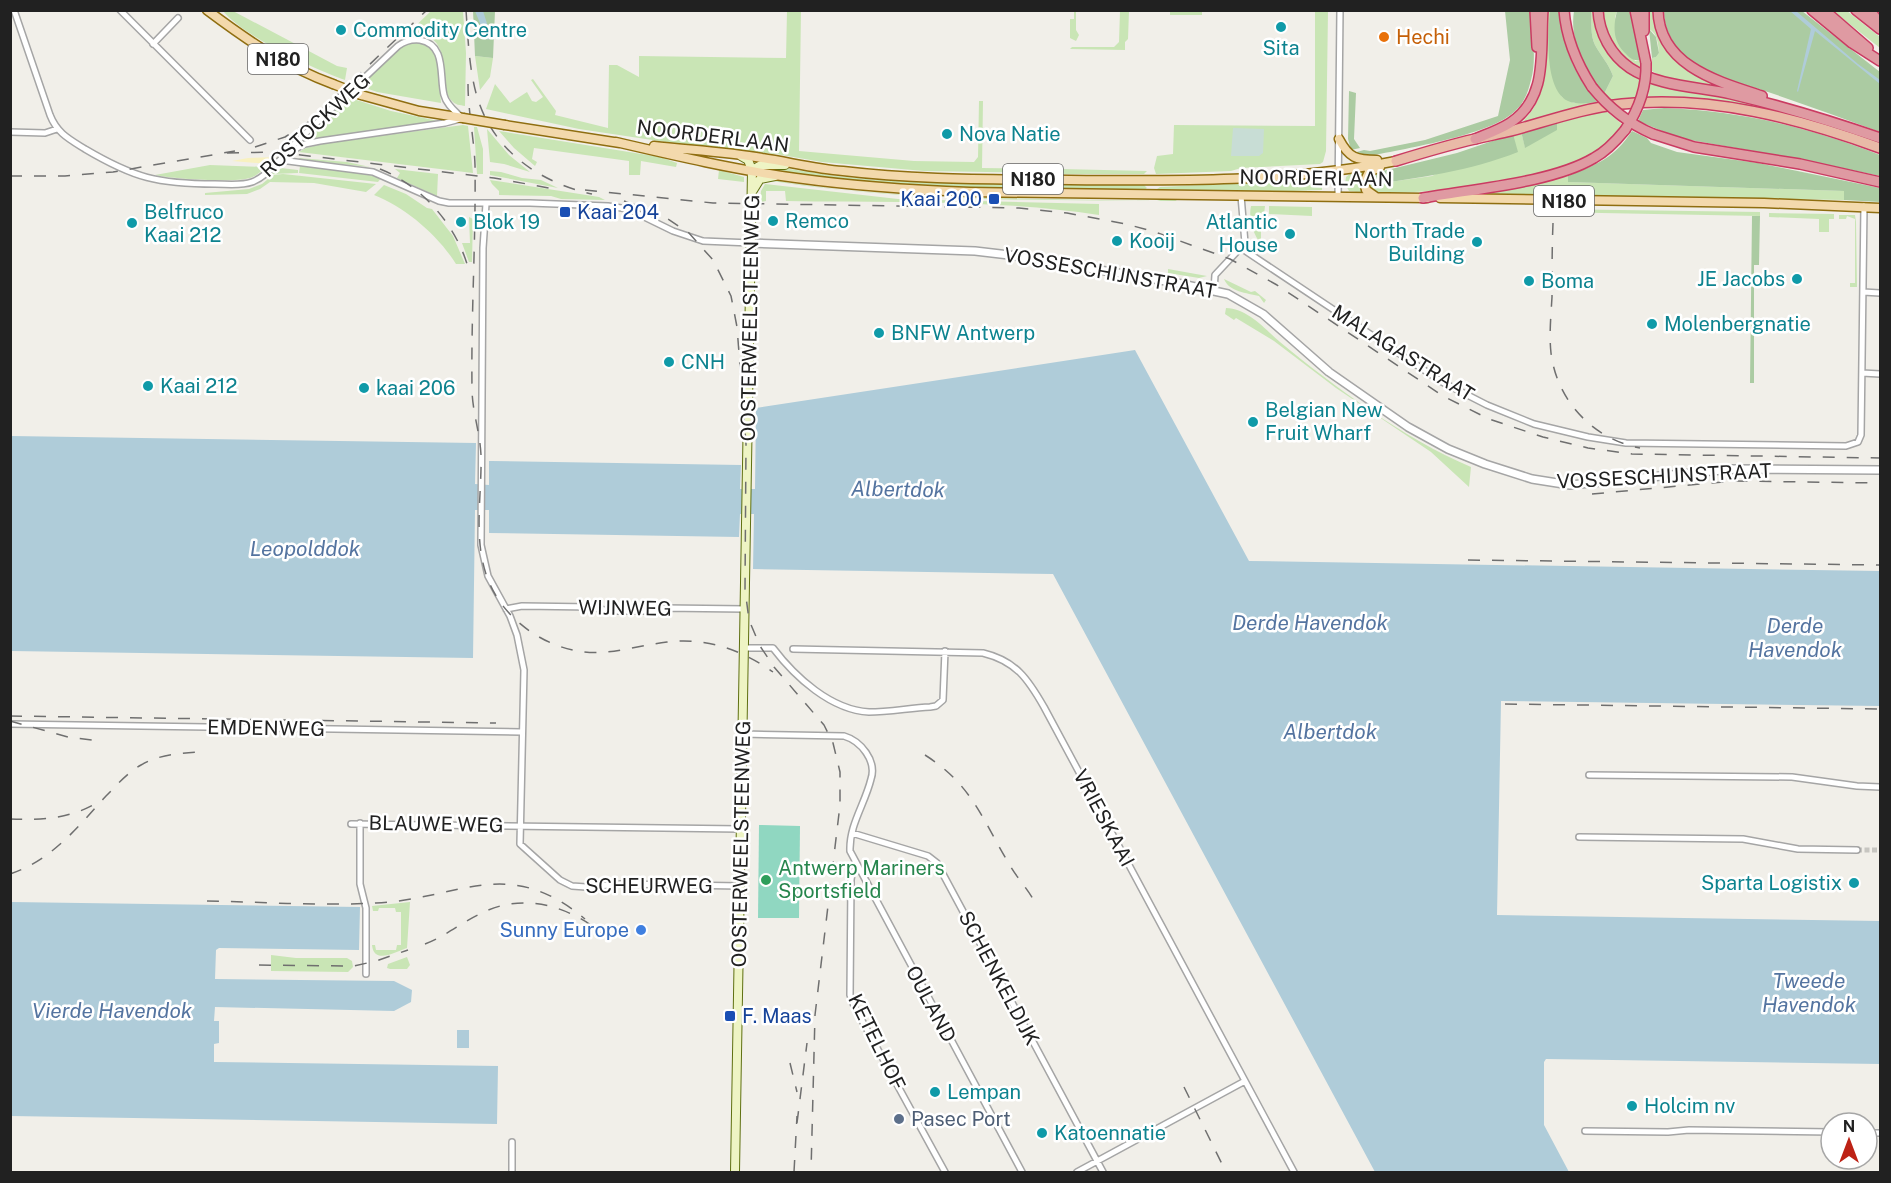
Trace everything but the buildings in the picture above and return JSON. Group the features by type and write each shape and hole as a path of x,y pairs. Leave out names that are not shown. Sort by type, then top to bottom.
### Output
{"highway":[{"path":"1535,10 1540,64"},
{"path":"1475,139 1508,125 1524,111 1536,93 1543,10"},
{"path":"1564,10 1570,40 1581,68 1592,87 1615,112 1641,129 1694,147 1800,164 1881,182"},
{"path":"1570,40 1571,10"},
{"path":"1598,10 1602,32 1609,47 1620,60 1636,72 1652,78 1764,102 1881,138"},
{"path":"1635,10 1646,63"},
{"path":"1423,198 1504,185 1571,168 1593,158 1609,147 1625,130 1642,97 1646,63 1644,10"},
{"path":"1658,10 1660,27 1666,41 1689,66 1724,83 1828,120"},
{"path":"1812,10 1852,43 1881,60"},
{"path":"1824,10 1881,60"},
{"path":"1856,10 1881,29"},
{"path":"1869,10 1881,22"},
{"name":"NOORDERLAAN","path":"1396,160 1508,132 1557,117 1630,103 1685,102 1719,105 1783,117 1881,148"}],"main road":[{"name":"NOORDERLAAN","path":"207,10 252,44 280,60 361,95 419,111 616,142 739,155 805,166 861,173 930,177 1151,180 1242,177 1338,170 1396,160"},
{"path":"1339,139 1347,153 1356,158 1396,160"},
{"name":"NOORDERLAAN","path":"616,142 684,158 793,177 901,189 1881,208"},
{"name":"OOSTERWEELSTEENWEG","path":"735,1173 752,193 752,170 748,160 739,155"},
{"path":"1377,197 1366,190 1365,178 1373,170 1396,160"},
{"name":"NOORDERLAAN","path":"752,170 757,166 767,164 805,166"},
{"path":"752,193 762,178 793,177"},
{"path":"1151,180 1151,194"}],"street":[{"path":"10,132 45,133 57,129 50,115 14,10"},
{"path":"120,10 250,140"},
{"path":"1338,197 1340,10"},
{"path":"153,44 178,18"},
{"name":"ROSTOCKWEG","path":"57,129 69,139 121,169 141,176 174,184 246,183 257,180 398,46 410,40 424,41 435,48 441,64 446,100 463,118"},
{"name":"NOORDERLAAN","path":"289,152 305,144 320,141 445,123 463,118"},
{"path":"282,158 288,161 373,172 439,201 608,206 628,209 673,231 701,241 751,243"},
{"path":"1214,291 1215,275 1245,243 1241,195"},
{"path":"486,204 483,257 481,545 484,562 494,589 518,635 524,670 520,825"},
{"path":"1864,206 1862,373 1881,374"},
{"name":"VOSSESCHIJNSTRAAT","path":"751,243 975,251 1172,282 1229,294 1257,309 1329,372 1424,436 1448,449 1485,464 1532,479 1570,485 1732,469 1881,470"},
{"name":"MALAGASTRAAT","path":"1241,248 1442,382 1480,402 1526,421 1588,437 1626,443 1853,445 1861,435 1862,373"},
{"path":"1863,292 1881,292"},
{"name":"WIJNWEG","path":"506,609 515,606 592,607 608,611 650,611 664,608 745,609"},
{"path":"744,648 773,648 789,668 834,703 849,709 869,712 930,707 940,704 943,700 945,651"},
{"name":"VRIESKAAI","path":"793,649 970,651 998,657 1021,672 1031,683 1294,1173"},
{"name":"EMDENWEG","path":"10,724 521,732"},
{"path":"743,734 844,736 863,748 871,762 872,777 852,833"},
{"path":"1589,775 1792,777 1881,787"},
{"name":"BLAUWE WEG","path":"351,824 741,829"},
{"path":"360,824 360,885 366,908 366,974"},
{"name":"SCHEURWEG","path":"520,825 520,844 560,880 572,886 621,884 740,886"},
{"name":"OULAND","path":"852,833 850,851 858,868 1022,1173"},
{"name":"SCHENKELDIJK","path":"852,833 928,856 937,863 1103,1173"},
{"path":"1579,837 1743,839 1798,849 1857,850"},
{"name":"KETELHOF","path":"858,868 852,873 851,880 850,995 945,1173"},
{"path":"1077,1173 1245,1082"},
{"path":"1585,1131 1819,1132"},
{"path":"512,1142 512,1173"}],"green space":[{"path":"223,11 233,11 337,66 347,68 345,80 298,60 262,41 233,21"},
{"path":"431,11 463,11 466,53 465,106 453,102 447,93 442,57 438,46 431,39 420,36 402,39"},
{"path":"473,11 495,11 493,58 475,56"},
{"path":"787,11 801,11 799,151 914,161 974,162 978,157 979,101 983,101 982,168 1055,169 1051,173 924,171 822,162 579,129 486,109 495,84 510,103 527,92 532,101 536,102 543,97 531,80 533,79 556,111 555,115 608,128 609,65 617,65 639,77 639,56 786,58"},
{"path":"1074,11 1076,11 1076,30 1079,35 1076,41 1070,38 1070,19 1074,19"},
{"path":"1120,11 1129,11 1128,39 1125,42 1125,50 1070,49 1072,47 1114,47 1119,42"},
{"path":"1170,11 1202,11 1202,15 1170,15"},
{"path":"1315,11 1328,11 1326,151 1323,162 1241,168 1231,171 1156,174 1154,168 1157,156 1173,154 1174,125 1315,126"},
{"path":"1505,11 1531,11 1533,72 1523,102 1514,112 1485,128 1465,135 1365,157 1353,153 1425,140 1498,116 1510,60"},
{"path":"1548,11 1550,11 1550,59 1562,97 1574,103 1597,102 1599,104 1524,122 1539,97 1543,83"},
{"path":"1550,11 1560,11 1563,36 1571,59 1582,81 1597,102 1571,102 1560,95 1551,73 1549,60"},
{"path":"1574,11 1591,11 1593,41 1613,76 1604,94 1580,55 1574,34"},
{"path":"1591,11 1595,11 1599,31 1641,77 1636,100 1612,102 1604,94 1613,76 1593,41"},
{"path":"1602,11 1617,11 1615,17 1635,61 1641,60 1641,70 1620,52 1609,38"},
{"path":"1617,11 1632,11 1641,60 1630,57 1618,43 1615,28"},
{"path":"1648,11 1655,11 1671,52 1737,91 1661,76 1652,71 1652,58 1659,53 1656,36 1649,29"},
{"path":"1664,11 1802,11 1880,72 1880,132 1728,80 1699,67 1675,45 1666,26"},
{"path":"1833,11 1847,11 1880,37 1880,48"},
{"path":"1649,29 1656,37 1659,53 1652,58"},
{"path":"409,43 426,46 438,60 441,103 377,92 360,86 399,49"},
{"path":"475,56 493,58 490,77 480,90"},
{"path":"1651,81 1749,100 1821,123 1736,105 1648,97"},
{"path":"1349,91 1356,93 1354,139 1360,148 1351,150 1348,139"},
{"path":"347,97 391,111 438,121 304,142 302,140"},
{"path":"1664,108 1747,117 1827,136 1880,155 1880,176 1679,138 1638,121 1643,110"},
{"path":"1606,111 1623,125 1609,140 1593,153 1547,171 1488,184 1427,191 1376,192 1368,185 1432,176 1521,131 1525,147 1557,122"},
{"path":"1557,122 1557,130 1525,148 1521,131"},
{"path":"468,126 473,173 299,152 326,143"},
{"path":"474,127 477,127 483,149 483,174 477,174"},
{"path":"1233,128 1264,129 1263,153 1259,156 1231,156"},
{"path":"487,129 509,155 530,172 490,162"},
{"path":"499,131 660,157 677,163 676,167 641,161 640,175 629,175 629,161 534,148 532,159 537,162 535,166"},
{"path":"1632,131 1647,138 1651,143 1677,152 1758,163 1880,188 1880,202 1844,200 1844,191 1568,182 1568,176 1597,164 1612,154"},
{"path":"1513,134 1518,152 1500,159 1444,173 1368,185 1369,177 1375,173 1457,153"},
{"path":"299,158 347,162 370,167 300,160"},
{"path":"210,165 266,167 250,178 231,180 203,180 155,175"},
{"path":"300,166 353,171 381,178 378,182 299,173"},
{"path":"770,166 877,180 1144,185 1147,188 1144,190 1029,189 898,185 811,176 768,169"},
{"path":"281,168 298,170 298,173 273,174 251,186 230,188 251,185"},
{"path":"395,169 438,174 437,196 397,178 400,173"},
{"path":"1061,169 1147,171 1144,174 1064,174"},
{"path":"719,170 744,177 744,182 718,179"},
{"path":"490,171 541,180 558,188 490,175"},
{"path":"1365,171 1364,193 1349,191 1345,184 1346,177 1352,172"},
{"path":"283,174 376,184 366,192 314,183 270,182 247,194 205,195 205,193 249,189 262,184 273,175"},
{"path":"1322,176 1322,190 1261,192 1157,189 1160,187 1309,180"},
{"path":"1568,176 1569,182 1845,191 1844,200 1483,194"},
{"path":"773,179 789,183 844,190 772,181"},
{"path":"490,180 599,197 605,200 499,195 499,191"},
{"path":"765,184 898,199 1099,204 1099,215 982,204 786,201 785,191 766,191 766,201 760,202 761,191"},
{"path":"384,185 432,209 453,236 465,264 456,264 440,243 409,214 374,195"},
{"path":"844,190 929,197 873,193"},
{"path":"943,197 1148,201 1025,200"},
{"path":"1170,199 1177,201 1157,201"},
{"path":"1251,206 1265,206 1264,214 1261,214 1261,243 1265,243 1265,248 1261,244 1258,239 1253,228 1250,217"},
{"path":"1269,206 1312,207 1312,216 1269,214"},
{"path":"1549,209 1760,212 1760,216 1549,212"},
{"path":"1769,213 1834,214 1834,219 1829,219 1829,232 1819,232 1819,219 1769,217"},
{"path":"1839,215 1855,215 1857,287 1850,287 1850,283 1855,283 1855,219 1847,216 1846,219 1839,219"},
{"path":"1752,216 1760,216 1759,265 1754,265 1754,383 1750,383"},
{"path":"469,217 473,219 472,262 469,262 462,243 470,243"},
{"path":"1168,269 1207,276 1199,278 1168,273"},
{"path":"1224,279 1251,292 1255,291 1266,300 1264,303 1259,296 1230,287"},
{"path":"1226,308 1248,315 1324,377 1395,427 1471,467 1469,487 1431,452 1336,388 1274,341 1236,318 1234,320 1225,314"},
{"path":"759,825 800,826 799,918 758,918"},
{"path":"410,902 407,948 386,956 377,954 372,945 375,945 376,950 396,950 397,945 401,945 401,912 396,912 395,908 379,908 378,911 373,911 372,906"},
{"path":"271,955 296,958 347,958 352,961 353,967 348,972 271,971"},
{"path":"407,957 410,965 407,969 387,968 388,964"}],"sand":[{"path":"277,157 269,164 232,161 248,158"}],"water":[{"path":"475,11 483,11 491,36 488,40 486,38"},
{"path":"1790,11 1796,11 1880,80 1880,84 1815,31 1798,92 1811,29"},
{"path":"1135,350 1249,561 1880,571 1880,706 1501,701 1497,915 1880,921 1880,1064 1546,1059 1544,1062 1544,1125 1569,1172 1375,1172 1053,574 753,569 754,514 740,514 739,537 489,533 489,510 475,510 473,658 11,651 11,436 476,443 475,484 489,485 489,461 741,465 740,489 755,489 756,408"},
{"name":"Vierde Havendok","path":"11,902 360,907 359,950 219,948 216,950 215,979 394,981 412,990 411,1002 394,1011 215,1007 214,1021 219,1021 219,1043 214,1044 214,1062 498,1066 497,1124 11,1116"},
{"path":"457,1030 469,1030 469,1048 457,1048"}],"tunnel":[{"path":"1857,850 1880,850"}],"railway":[{"path":"255,147 285,137 310,121 427,10"},
{"path":"466,10 469,52 476,93 493,131 519,160 536,172 572,189 592,194"},
{"path":"468,84 475,165 472,397 481,455 480,547 492,588 505,609 523,626 545,640 571,650 612,651 667,642 696,641 710,643 749,657 773,672"},
{"path":"10,176 65,176 113,172 235,151"},
{"path":"227,153 276,152 494,178 560,190"},
{"path":"380,169 410,186 436,210 457,239 469,271"},
{"path":"585,190 713,203 1019,208 1067,213 1126,224 1230,259 1277,285 1443,396 1489,419 1543,437 1588,448 1632,454 1880,458"},
{"path":"624,201 659,213 689,233 713,260 731,296 737,327 746,444 745,589 749,620 760,646 774,667 824,725 833,743 840,772 840,805 815,1015 811,1172"},
{"path":"1553,223 1550,346 1561,387 1569,402 1593,427 1607,436 1640,448"},
{"path":"1592,494 1733,481 1880,483"},
{"path":"1468,560 1880,565"},
{"path":"1505,704 1880,709"},
{"path":"10,716 496,723"},
{"path":"10,721 68,737 100,741"},
{"path":"10,874 39,860 63,841 118,783 136,768 162,757 199,752"},
{"path":"925,755 941,766 965,790 1036,904"},
{"path":"10,819 54,818 75,813 95,804"},
{"path":"207,901 376,903 406,900 483,885 507,884 531,889 557,899 585,919"},
{"path":"425,944 482,913 513,903 545,905 561,910 576,916 603,934"},
{"path":"259,965 354,966 408,950"},
{"path":"797,1123 807,1043"},
{"path":"790,1063 797,1092"},
{"path":"1184,1087 1226,1172"},
{"path":"794,1172 797,1116"}],"place":[{"name":"Sita","path":"1281,27"},
{"name":"Commodity Centre","path":"341,30"},
{"name":"Hechi","path":"1384,37"},
{"name":"Nova Natie","path":"947,134"},
{"name":"Kaai 200","path":"994,199"},
{"name":"Kaai 204","path":"565,212"},
{"name":"Remco","path":"773,221"},
{"name":"Blok 19","path":"461,222"},
{"name":"Belfruco Kaai 212","path":"132,223"},
{"name":"Atlantic House","path":"1290,234"},
{"name":"Kooij","path":"1117,241"},
{"name":"North Trade Building","path":"1477,242"},
{"name":"JE Jacobs","path":"1797,279"},
{"name":"Boma","path":"1529,281"},
{"name":"Molenbergnatie","path":"1652,324"},
{"name":"BNFW Antwerp","path":"879,333"},
{"name":"CNH","path":"669,362"},
{"name":"Kaai 212","path":"148,386"},
{"name":"kaai 206","path":"364,388"},
{"name":"Belgian New Fruit Wharf","path":"1253,422"},
{"name":"Antwerp Mariners Sportsfield","path":"766,880"},
{"name":"Sparta Logistix","path":"1854,883"},
{"name":"Sunny Europe","path":"641,930"},
{"name":"F. Maas","path":"730,1016"},
{"name":"Lempan","path":"935,1092"},
{"name":"Holcim nv","path":"1632,1106"},
{"name":"Pasec Port","path":"899,1119"},
{"name":"Katoennatie","path":"1042,1133"}],"water label":[{"name":"Albertdok","path":"898,489"},
{"name":"Leopolddok","path":"305,548"},
{"name":"Derde Havendok","path":"1310,622"},
{"name":"Derde Havendok","path":"1795,637"},
{"name":"Albertdok","path":"1330,731"},
{"name":"Tweede Havendok","path":"1809,992"}]}
